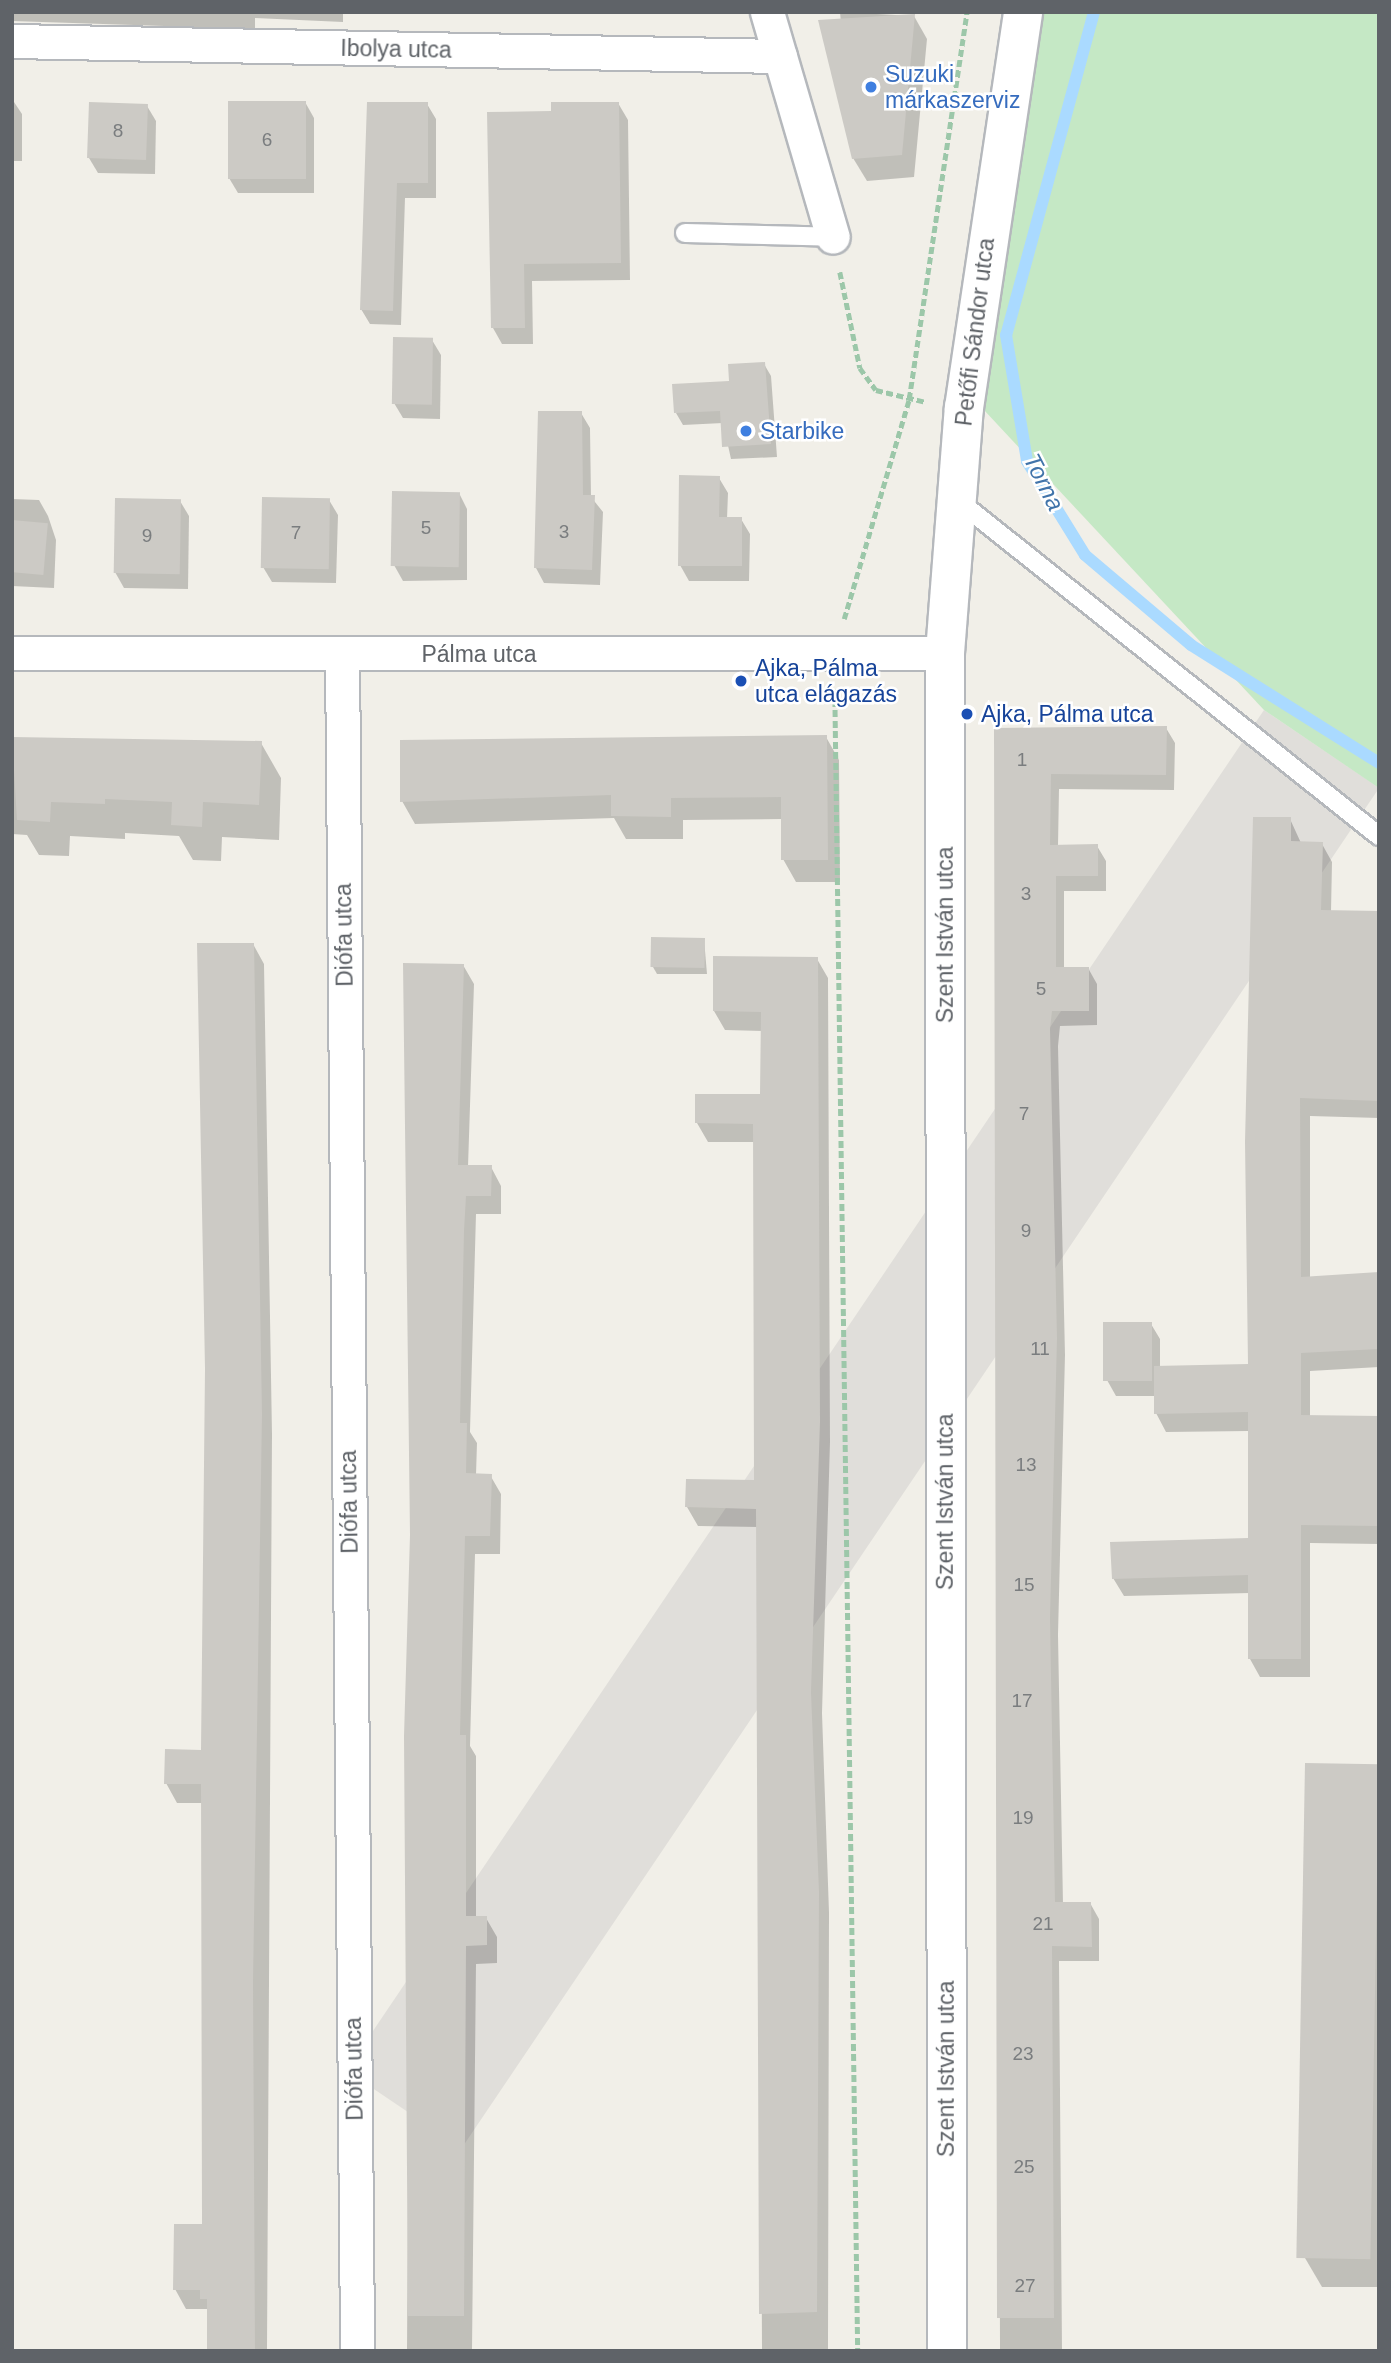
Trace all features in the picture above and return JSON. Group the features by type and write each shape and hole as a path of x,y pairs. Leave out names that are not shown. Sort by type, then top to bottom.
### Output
{"main road":[{"name":"Petőfi Sándor utca","path":"945,653 964,408 1023,12"},
{"name":"Szent István utca","path":"945,653 947,2351"}],"street":[{"path":"767,12 833,237"},
{"name":"Ibolya utca","path":"12,41 780,56"},
{"name":"Pálma utca","path":"12,653 945,653"},
{"name":"Diófa utca","path":"341,654 356,2351"}],"lane":[{"path":"685,233 833,237"},
{"path":"956,499 1379,836"}],"path":[{"path":"858,2351 834,653 909,399 967,12"},
{"path":"833,237 860,368 876,390 909,399 964,408"}],"shaded area":[{"path":"1264,710 1379,788 462,2148 346,2070"}],"green space":[{"path":"1032,12 1379,12 1379,788 1264,710 970,395"}],"building":[{"name":"Suzuki márkaszerviz","path":"915,14 902,155 852,159 818,20"},
{"path":"228,101 306,101 306,179 228,179"},
{"path":"89,102 148,104 146,160 87,158"},
{"path":"367,102 428,102 428,183 397,183 393,311 360,310"},
{"path":"551,102 619,102 621,263 524,264 525,328 491,328 487,112 551,111"},
{"path":"393,337 433,338 432,405 392,404"},
{"path":"765,362 771,444 722,447 720,411 674,413 672,384 729,381 728,364"},
{"path":"538,411 582,411 583,495 595,495 592,570 534,568"},
{"path":"679,475 720,476 719,517 742,517 742,566 678,566"},
{"path":"392,491 460,492 459,567 391,566"},
{"path":"262,497 330,498 329,569 261,568"},
{"path":"115,498 181,499 180,574 114,573"},
{"path":"12,520 48,523 43,575 12,572"},
{"path":"1167,726 1166,775 1051,774 1050,845 1098,844 1098,876 1056,876 1056,967 1089,967 1089,1011 1052,1011 1050,1029 1057,1338 1050,1618 1055,1902 1091,1902 1092,1947 1052,1946 1054,2318 997,2318 994,728"},
{"path":"827,735 828,860 781,860 781,797 671,798 671,817 611,816 611,795 400,802 400,740"},
{"path":"12,737 262,741 259,805 203,802 202,827 171,825 172,802 105,799 105,804 51,802 50,822 17,820"},
{"path":"1253,817 1291,817 1291,841 1323,842 1321,910 1379,911 1379,1101 1300,1098 1301,1277 1379,1272 1379,1349 1301,1353 1301,1415 1379,1416 1379,1526 1301,1525 1301,1659 1248,1659 1248,1575 1112,1579 1110,1542 1248,1538 1248,1412 1154,1414 1154,1366 1248,1364 1245,1142"},
{"path":"651,937 705,938 704,968 650,967"},
{"path":"197,943 254,943 262,1414 253,1982 255,2351 207,2351 207,2299 200,2299 200,2290 173,2290 174,2224 202,2224 201,1784 164,1784 165,1749 201,1750 205,1369"},
{"path":"713,956 818,957 820,1422 811,1692 819,1892 817,2312 759,2314 756,1509 685,1507 686,1479 754,1480 753,1124 695,1123 695,1094 760,1094 761,1012 713,1011"},
{"path":"403,963 464,964 458,1165 492,1165 491,1196 466,1196 464,1231 460,1423 467,1423 466,1473 492,1474 490,1536 465,1536 460,1735 466,1735 466,1916 487,1916 487,1945 466,1946 464,2316 408,2316 404,1736 410,1535"},
{"path":"1103,1322 1152,1322 1152,1381 1103,1381"},
{"path":"1305,1763 1379,1764 1370,2259 1296,2258"}],"waterway":[{"name":"Torna","path":"1094,12 1006,335 1027,461 1085,555 1191,645 1379,763"}],"place":[{"name":"Suzuki márkaszerviz","path":"871,87"},
{"name":"Starbike","path":"746,431"},
{"name":"Ajka, Pálma utca elágazás","path":"741,681"},
{"name":"Ajka, Pálma utca","path":"967,714"}]}
